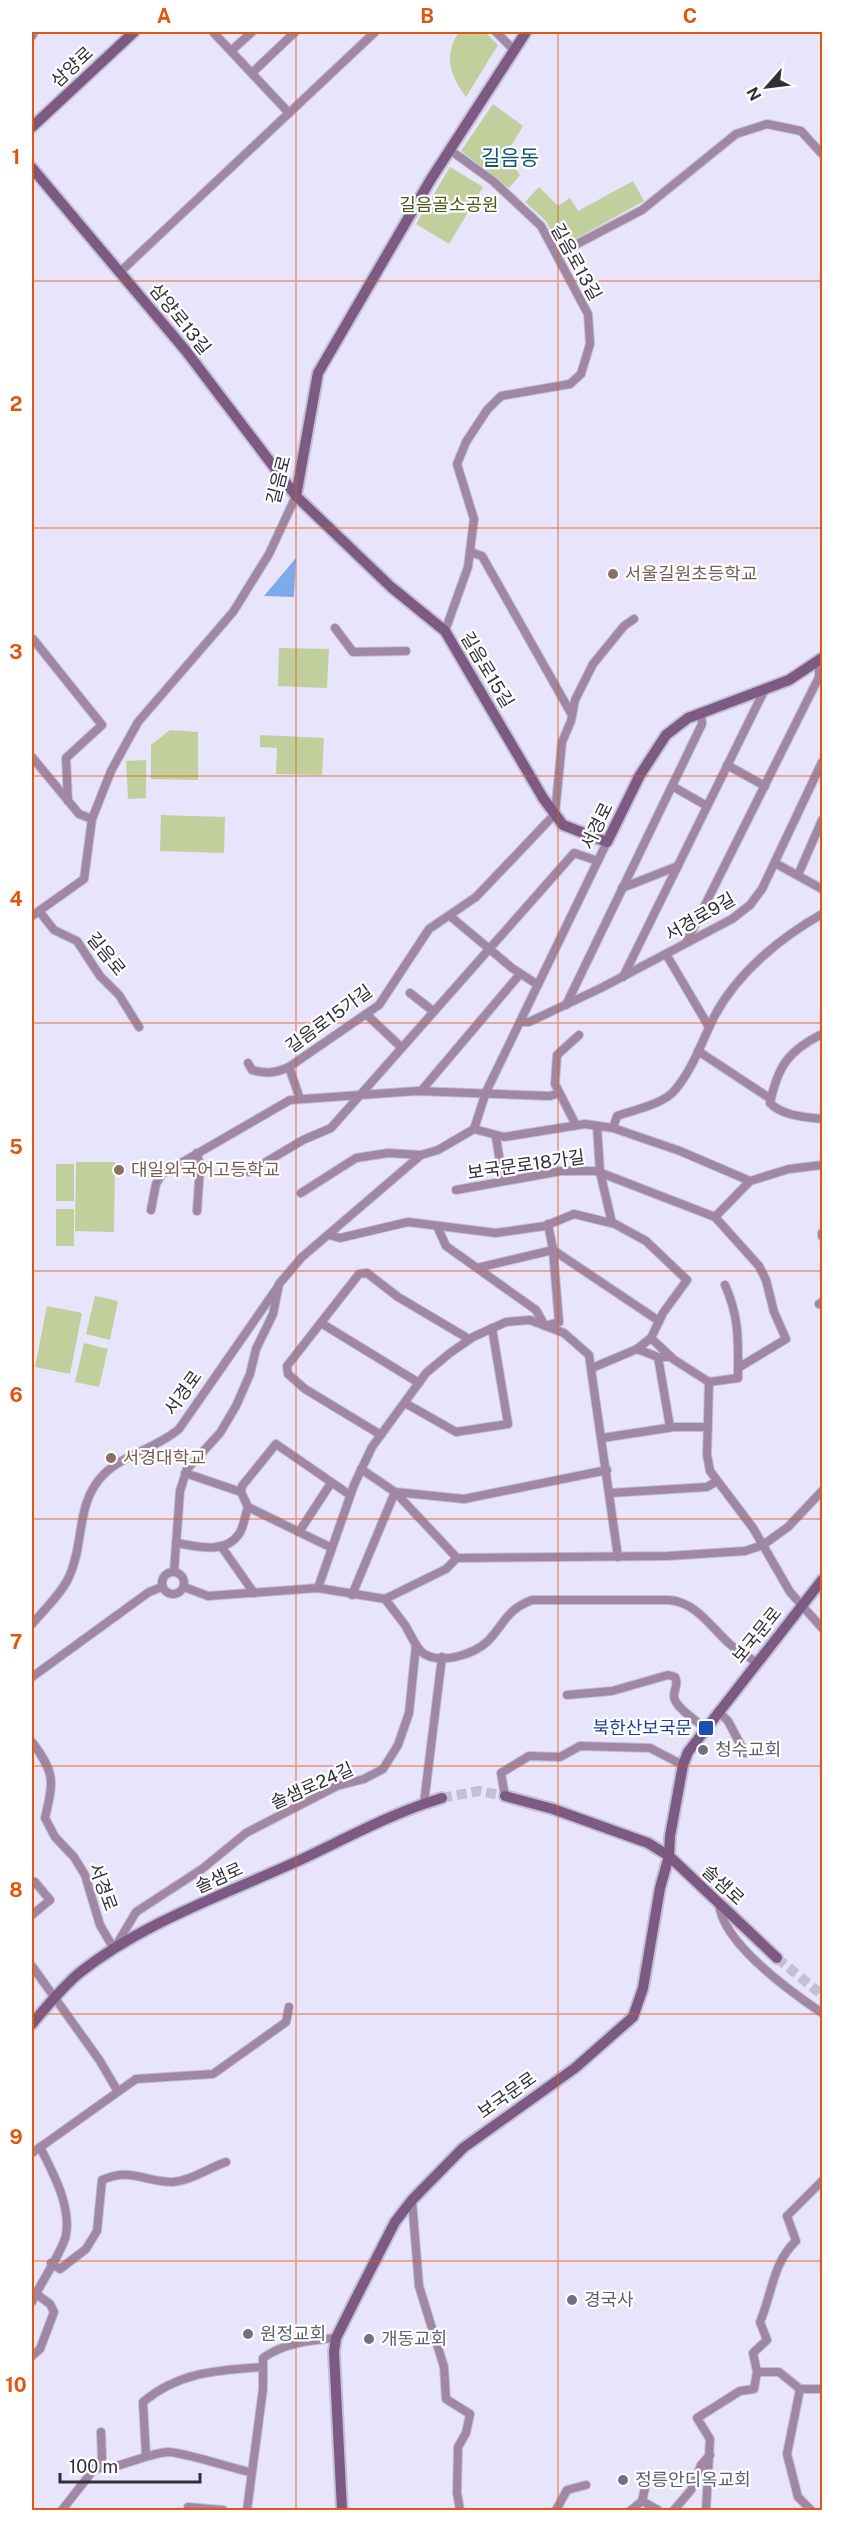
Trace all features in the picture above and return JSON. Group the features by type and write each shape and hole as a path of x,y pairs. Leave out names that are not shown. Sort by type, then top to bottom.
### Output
{"street":[{"path":"32,36 34,32"},
{"name":"삼양로","path":"32,127 134,32"},
{"path":"213,32 289,113"},
{"path":"231,51 252,32"},
{"path":"252,73 295,32"},
{"path":"120,272 375,32"},
{"path":"496,32 514,50"},
{"name":"길음로","path":"139,1027 119,995 100,976 77,941 54,930 35,913 84,879 92,819 111,771 138,722 233,612 269,554 296,496 318,373 392,243 526,32"},
{"path":"558,255 642,210 735,134 766,124 801,131 822,154"},
{"name":"길음로13길","path":"445,631 468,567 474,519 457,464 466,442 488,410 501,396 570,384 582,375 590,344 588,314 541,226 493,182 450,150"},
{"name":"삼양로13길","path":"32,168 186,351 296,496"},
{"name":"길음로15길","path":"296,496 391,588 445,631 563,825 607,842"},
{"path":"470,552 482,556 572,715"},
{"path":"555,814 562,742 575,700 593,664 624,626 634,619"},
{"path":"335,628 353,652 406,651"},
{"path":"33,639 102,725 66,758 68,801"},
{"path":"686,943 819,677 821,660"},
{"name":"서경로","path":"301,1193 356,1158 388,1153 422,1155 438,1150 474,1129 486,1092 607,842 640,775 666,735 688,718 789,680 821,660"},
{"path":"623,977 765,688"},
{"path":"566,1005 702,724 701,712"},
{"path":"32,757 79,814 92,819"},
{"name":"서경로9길","path":"520,1022 529,1022 623,977 732,919 750,905 776,863 822,762"},
{"path":"727,765 765,786"},
{"path":"672,786 707,806"},
{"name":"길음로15가길","path":"300,1099 289,1067 366,1014 389,993 429,929 476,897 555,814"},
{"path":"798,875 822,820"},
{"path":"249,1172 303,1140 331,1128 574,853 598,861"},
{"path":"776,863 822,888"},
{"path":"622,888 678,866"},
{"path":"613,1128 617,1116 674,1092 716,1014 762,956 783,938 822,914"},
{"path":"450,916 520,974 538,985"},
{"path":"666,954 710,1027"},
{"path":"422,1091 520,974"},
{"path":"410,993 433,1011"},
{"path":"366,1014 401,1047"},
{"path":"822,1034 792,1051 774,1084 770,1103 775,1108 822,1119"},
{"path":"576,1125 555,1084 557,1055 579,1035"},
{"path":"698,1051 771,1099"},
{"path":"248,1063 252,1070 262,1073 277,1072 289,1067"},
{"path":"152,1210 156,1184 162,1174 285,1102 422,1091 550,1096 559,1093"},
{"path":"474,1129 496,1137 576,1125 613,1128 680,1151 750,1181"},
{"path":"597,1125 600,1172 612,1223"},
{"path":"496,1137 503,1181"},
{"path":"197,1153 200,1167 197,1210"},
{"name":"서경로","path":"32,1624 69,1579 87,1500 104,1475 168,1438 179,1428 279,1284 302,1257 422,1155"},
{"path":"715,1217 750,1181 789,1169 822,1165"},
{"name":"보국문로18가길","path":"456,1190 561,1171 600,1172 715,1217 759,1266 766,1280 774,1312 786,1339 738,1368"},
{"path":"329,1235 340,1238 408,1222 496,1233 548,1224 574,1214 612,1223 646,1241 687,1280 651,1338 637,1349 591,1368"},
{"path":"545,1326 559,1322 553,1250 548,1224"},
{"path":"437,1226 446,1246 536,1310 545,1326"},
{"path":"477,1268 553,1250 659,1322"},
{"path":"381,1435 305,1389 288,1374 287,1366 359,1274 367,1273 398,1297 469,1340"},
{"name":"서경로","path":"174,1572 180,1491 185,1473 220,1433 236,1406 250,1374 256,1348 273,1314 279,1284"},
{"path":"651,1338 671,1357 709,1382 738,1378 736,1309 725,1285"},
{"path":"318,1588 350,1495 361,1469 381,1435 419,1383 442,1359 469,1340 506,1322 530,1320 564,1333 589,1355 618,1557"},
{"path":"321,1323 419,1383"},
{"path":"405,1403 456,1432 508,1424 492,1328"},
{"path":"637,1349 658,1357 671,1357"},
{"path":"658,1357 670,1427"},
{"path":"709,1382 707,1455 710,1471 764,1545 801,1606 822,1628"},
{"path":"602,1438 670,1427 708,1426"},
{"path":"332,1548 248,1507 241,1492 242,1486 276,1444 350,1495"},
{"path":"361,1469 395,1492 457,1558"},
{"path":"395,1492 464,1499 607,1470"},
{"path":"185,1473 241,1492"},
{"path":"610,1493 707,1486 717,1481"},
{"path":"299,1532 331,1483"},
{"path":"184,1587 208,1596 318,1588 385,1599 446,1569 457,1558 618,1557 744,1551 764,1545 788,1527 822,1491"},
{"path":"352,1595 395,1492"},
{"path":"176,1543 209,1548 220,1546 238,1535 248,1507"},
{"path":"220,1546 254,1593"},
{"path":"162,1587 165,1575 174,1572 181,1576 184,1587"},
{"name":"보국문로","path":"342,2511 334,2378 336,2338 395,2222 412,2200 463,2148 575,2068 633,2017 643,1988 660,1888 669,1856 670,1836 683,1765 688,1752 822,1580"},
{"path":"162,1587 172,1595 179,1593 184,1587"},
{"path":"32,1677 149,1592 162,1587"},
{"path":"385,1599 405,1625 416,1645 426,1655 442,1657 471,1653 488,1640 516,1606 532,1600 601,1598 682,1601 699,1613 733,1647 756,1662"},
{"name":"솔샘로24길","path":"114,1949 136,1912 202,1869 246,1833 337,1786 364,1779 383,1769 398,1745 409,1713 416,1645"},
{"path":"424,1803 442,1657"},
{"path":"567,1695 612,1691 669,1676 675,1677 678,1683 674,1696 676,1702 705,1728"},
{"path":"718,1711 728,1721 745,1753"},
{"name":"서경로","path":"32,1742 51,1771 50,1797 45,1818 55,1837 74,1857 85,1875 99,1925 114,1949"},
{"path":"506,1796 501,1773 519,1760 529,1756 560,1758 580,1746 650,1748 683,1765"},
{"name":"솔샘로","path":"506,1796 553,1809 648,1843 669,1856 777,1958"},
{"name":"솔샘로","path":"32,2024 52,1998 78,1974 114,1949 182,1913 302,1859 372,1824 442,1798"},
{"path":"32,1885 35,1882 50,1900 32,1915"},
{"path":"718,1903 719,1916 729,1933 762,1965 822,2013"},
{"path":"32,1966 52,1998 100,2061 117,2090"},
{"path":"32,2153 117,2090 136,2079 213,2074 286,2022 289,2007"},
{"path":"32,2302 66,2237 65,2215 59,2185 40,2147"},
{"path":"51,2263 60,2268 86,2250 97,2231 102,2180 114,2175 129,2173 170,2182 184,2181 226,2162"},
{"path":"706,2511 710,2439 698,2418 740,2391 754,2389 757,2372 753,2353 767,2340 760,2322 771,2298 774,2276 786,2250 796,2241 787,2216 822,2181"},
{"path":"412,2200 419,2286 444,2367 446,2399 470,2414 466,2433 458,2447 457,2493 460,2511"},
{"path":"32,2356 40,2349 54,2312 50,2304 35,2293"},
{"path":"247,2511 250,2472 263,2390 263,2358 274,2350 310,2340 336,2338"},
{"path":"146,2455 143,2402 149,2397 175,2380 197,2374 262,2367"},
{"path":"757,2372 779,2373 800,2389 822,2389"},
{"path":"800,2389 787,2454 798,2497 811,2511"},
{"path":"62,2511 102,2459 101,2433"},
{"path":"95,2468 103,2469 146,2455 171,2452 250,2472"},
{"path":"675,2511 691,2490 701,2465 710,2455"},
{"path":"631,2511 642,2501 647,2480"},
{"path":"556,2511 567,2490 586,2486"},
{"path":"642,2501 658,2511"},
{"path":"188,2507 223,2511"}],"green space":[{"path":"459,32 485,32 498,45 466,97 456,81 450,57"},
{"path":"493,104 523,126 506,154 520,175 509,188 461,151"},
{"name":"길음골소공원","path":"450,167 483,187 449,244 416,224"},
{"path":"633,181 644,201 561,247 545,220 525,202 539,187 558,206 570,198 578,211"},
{"path":"279,648 329,649 327,688 278,686"},
{"path":"170,730 198,732 198,780 151,779 151,745"},
{"path":"260,735 324,738 322,775 276,774 277,748 260,747"},
{"path":"146,760 146,798 128,799 126,761"},
{"path":"161,815 225,817 224,853 160,851"},
{"path":"76,1162 115,1162 114,1232 75,1231"},
{"path":"56,1164 74,1164 74,1201 56,1201"},
{"path":"56,1209 74,1209 74,1246 56,1246"},
{"path":"95,1296 118,1301 110,1340 86,1334"},
{"path":"47,1306 82,1313 70,1374 35,1367"},
{"path":"84,1343 108,1349 99,1387 75,1382"}],"water":[{"path":"296,558 294,597 264,596"}],"tunnel":[{"path":"442,1798 479,1791 505,1796"},
{"path":"777,1958 822,1995"}],"place":[{"name":"서울길원초등학교","path":"613,574"},
{"name":"대일외국어고등학교","path":"119,1170"},
{"name":"서경대학교","path":"111,1458"},
{"name":"북한산보국문","path":"706,1728"},
{"name":"청수교회","path":"703,1750"},
{"name":"경국사","path":"572,2300"},
{"name":"원정교회","path":"248,2334"},
{"name":"개동교회","path":"369,2339"},
{"name":"정릉안디옥교회","path":"623,2480"}],"district":[{"name":"길음동","path":"510,158"}]}
